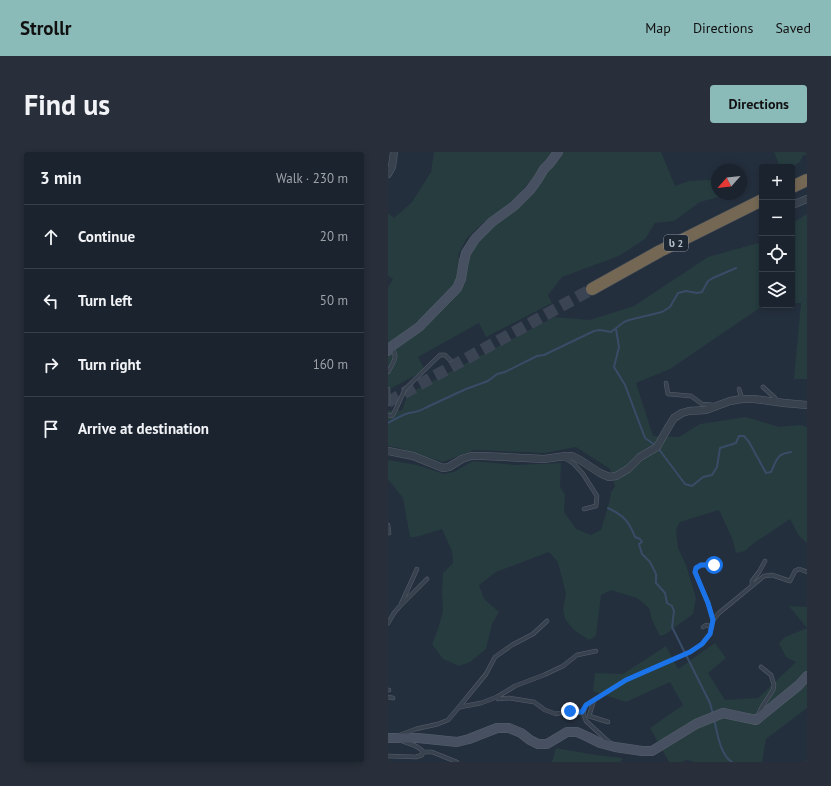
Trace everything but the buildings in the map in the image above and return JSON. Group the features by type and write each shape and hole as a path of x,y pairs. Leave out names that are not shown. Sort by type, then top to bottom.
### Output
{"highway":[{"path":"795,186 807,180"},
{"name":"ს 2","path":"592,289 660,251 759,202"}],"street":[{"path":"388,174 392,167 394,152"},
{"path":"389,350 419,327 457,288 461,279 466,253 475,239 492,222 514,206 530,190 558,152"},
{"path":"795,204 807,198"},
{"path":"388,451 413,456 443,468 449,467 462,458 471,456 544,459 572,456 609,477 616,476 628,469 640,457 657,447 674,418 682,413 706,410 730,401 742,399 807,405"},
{"path":"390,738 418,738 457,742 497,728 509,728 521,732 530,740 538,744 547,744 566,732 577,732 600,743 615,747 642,752 652,751 696,724 723,713 756,720 807,676"}],"lane":[{"path":"388,372 395,354 394,351 389,350"},
{"path":"388,415 392,416 394,413 405,389 440,355 445,355 450,360"},
{"path":"666,383 668,394 691,396 702,404 711,406 720,405"},
{"path":"763,387 775,398 774,402"},
{"path":"739,388 742,399"},
{"path":"388,389 388,404"},
{"path":"563,456 574,464 583,474 597,496 596,506 584,509"},
{"path":"388,525 389,533"},
{"path":"752,585 752,581 765,561"},
{"path":"582,712 586,705 626,680 690,652 702,644 710,634 713,620 708,603 695,572 696,568 701,565 714,565"},
{"path":"400,606 418,568"},
{"path":"713,620 719,613 764,576 772,575 790,581 795,571 799,569 807,572"},
{"path":"388,623 394,612 427,580"},
{"path":"390,738 448,720 486,674 495,656 533,634 547,621"},
{"path":"703,627 706,625 712,627"},
{"path":"460,707 481,703 497,697 515,686 544,676 563,666 577,655 596,651"},
{"path":"756,720 773,690 774,685 772,674 761,667"},
{"path":"388,697 393,698"},
{"path":"497,697 498,699 509,698 534,702 545,710 556,714 570,711 582,712"},
{"path":"594,700 590,716 608,722"},
{"path":"582,712 586,721 615,747"},
{"path":"390,738 412,744 423,752 432,752 456,762"},
{"path":"388,756 416,758 422,755 423,752"}],"green space":[{"path":"434,152 554,152 514,200 482,224 467,238 458,255 461,263 467,249 516,206 557,152 661,152 675,186 689,181 711,180 711,199 700,202 674,221 655,223 645,239 619,256 562,277 548,295 552,303 486,337 479,323 418,357 425,370 388,390 388,351 455,286 404,334 388,345 388,287 393,279 388,276 388,213 394,218 412,202 431,172"},
{"path":"774,152 807,152 807,155 803,155 800,162 795,165 795,164 779,164"},
{"path":"807,214 807,379 794,379 801,303 795,303 795,221"},
{"path":"759,243 760,308 670,369 636,383 653,436 679,437 700,424 746,417 779,427 802,425 807,427 807,543 799,536 790,519 754,543 745,551 736,553 732,538 719,510 680,522 676,529 678,548 686,565 696,598 693,614 666,634 660,636 652,620 649,608 637,598 611,590 601,595 596,636 589,640 574,630 565,619 563,609 566,594 558,562 549,552 496,572 479,585 484,599 499,612 492,624 486,649 470,662 459,666 443,659 432,644 443,611 443,573 453,563 452,551 442,529 416,537 410,537 403,498 388,479 388,460 417,465 444,474 454,472 473,461 515,465 561,463 560,487 565,494 564,512 576,529 591,535 601,530 611,492 615,486 610,469 576,447 545,453 474,450 443,462 388,446 388,411 402,410 408,394 554,317 590,320 634,306 708,257"},
{"path":"789,606 807,607 807,628"},
{"path":"807,628 807,708 766,739 762,762 694,762 687,760 681,762 669,762 650,728 683,705 670,682 626,702 593,691 595,673 623,674 666,646 678,669 715,643 726,658 708,673 725,700 758,698 796,662 786,657 779,643 785,637"},
{"path":"556,748 622,758 621,762 552,762"}],"waterway":[{"path":"388,423 409,413 420,411 466,389 488,381 497,374 505,372 537,356 544,355 594,331 600,330 611,332 629,320 662,312 670,307 678,293 686,291 697,293 702,292 708,281 736,268"},
{"path":"616,329 619,347 614,367 625,385 645,438 655,445"},
{"path":"658,448 685,484 692,486 703,477 712,475 717,467 720,448 736,443 739,436 744,436 749,442 766,473 771,472 776,461 782,454 791,452"},
{"path":"608,508 618,513 625,519 635,537 640,539 642,542 639,544 642,554 650,562 656,574 656,583 665,593 667,603 672,606 674,611 672,627 710,703 713,714"},
{"path":"714,719 722,748 728,759 732,762"}],"tunnel":[{"path":"388,402 592,289"}],"route":[{"path":"570,711 582,712 586,705 626,680 690,652 702,644 710,634 713,620 708,603 695,572 696,568 701,565 714,565"}]}
